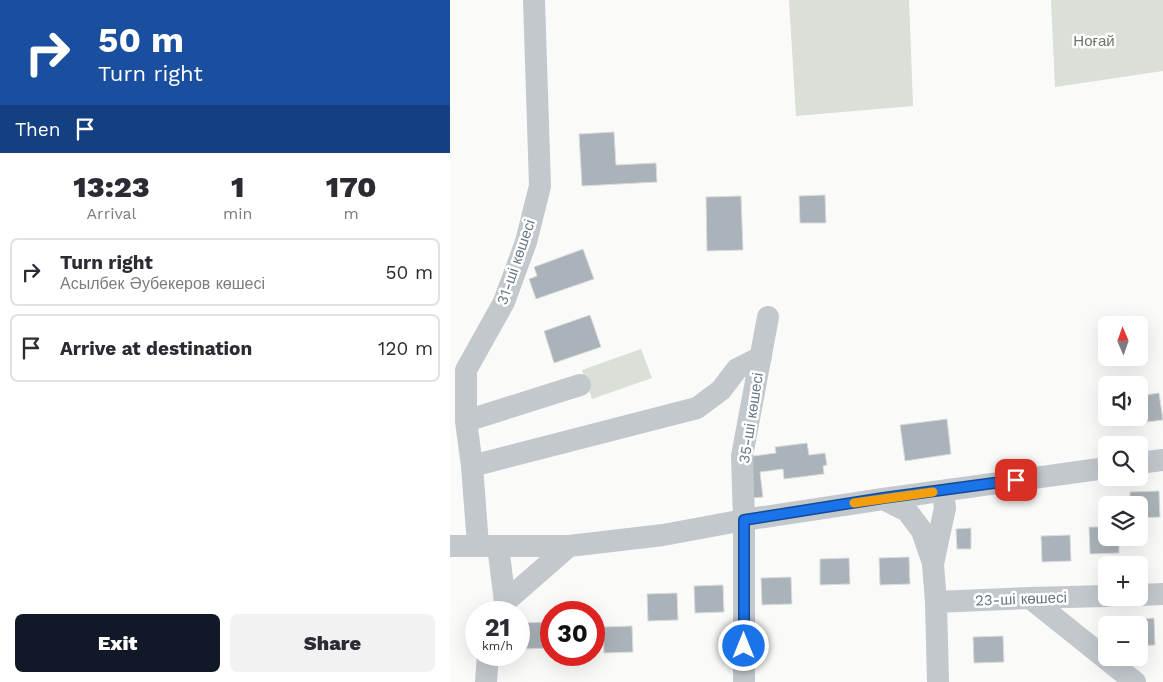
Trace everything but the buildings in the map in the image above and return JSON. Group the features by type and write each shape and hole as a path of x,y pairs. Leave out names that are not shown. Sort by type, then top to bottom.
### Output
{"street":[{"name":"31-ші көшесі","path":"502,601 472,466 466,421 466,370 504,302 526,242 540,186 534,0"},
{"name":"35-ші көшесі","path":"744,682 742,456 768,317"},
{"path":"472,466 697,408 721,390 737,369 761,357"},
{"path":"466,421 580,385"},
{"path":"1148,462 1163,460"},
{"path":"450,546 569,546 663,535 883,498 1098,469"},
{"path":"933,564 945,508 943,491"},
{"path":"883,498 907,511 922,531 933,564 938,682"},
{"path":"509,601 569,546"},
{"path":"1148,595 1163,594"},
{"name":"23-ші көшесі","path":"936,602 1098,596"},
{"path":"1030,598 1135,682"},
{"path":"486,682 487,666"}],"green space":[{"path":"789,0 909,0 913,106 796,116"},
{"name":"Ноғай","path":"1051,0 1163,0 1163,71 1055,87"},
{"path":"641,349 652,378 592,399 582,370"}],"slow traffic":[{"path":"854,503 933,492"}],"route":[{"path":"744,646 744,520 883,498 1016,480"}]}
